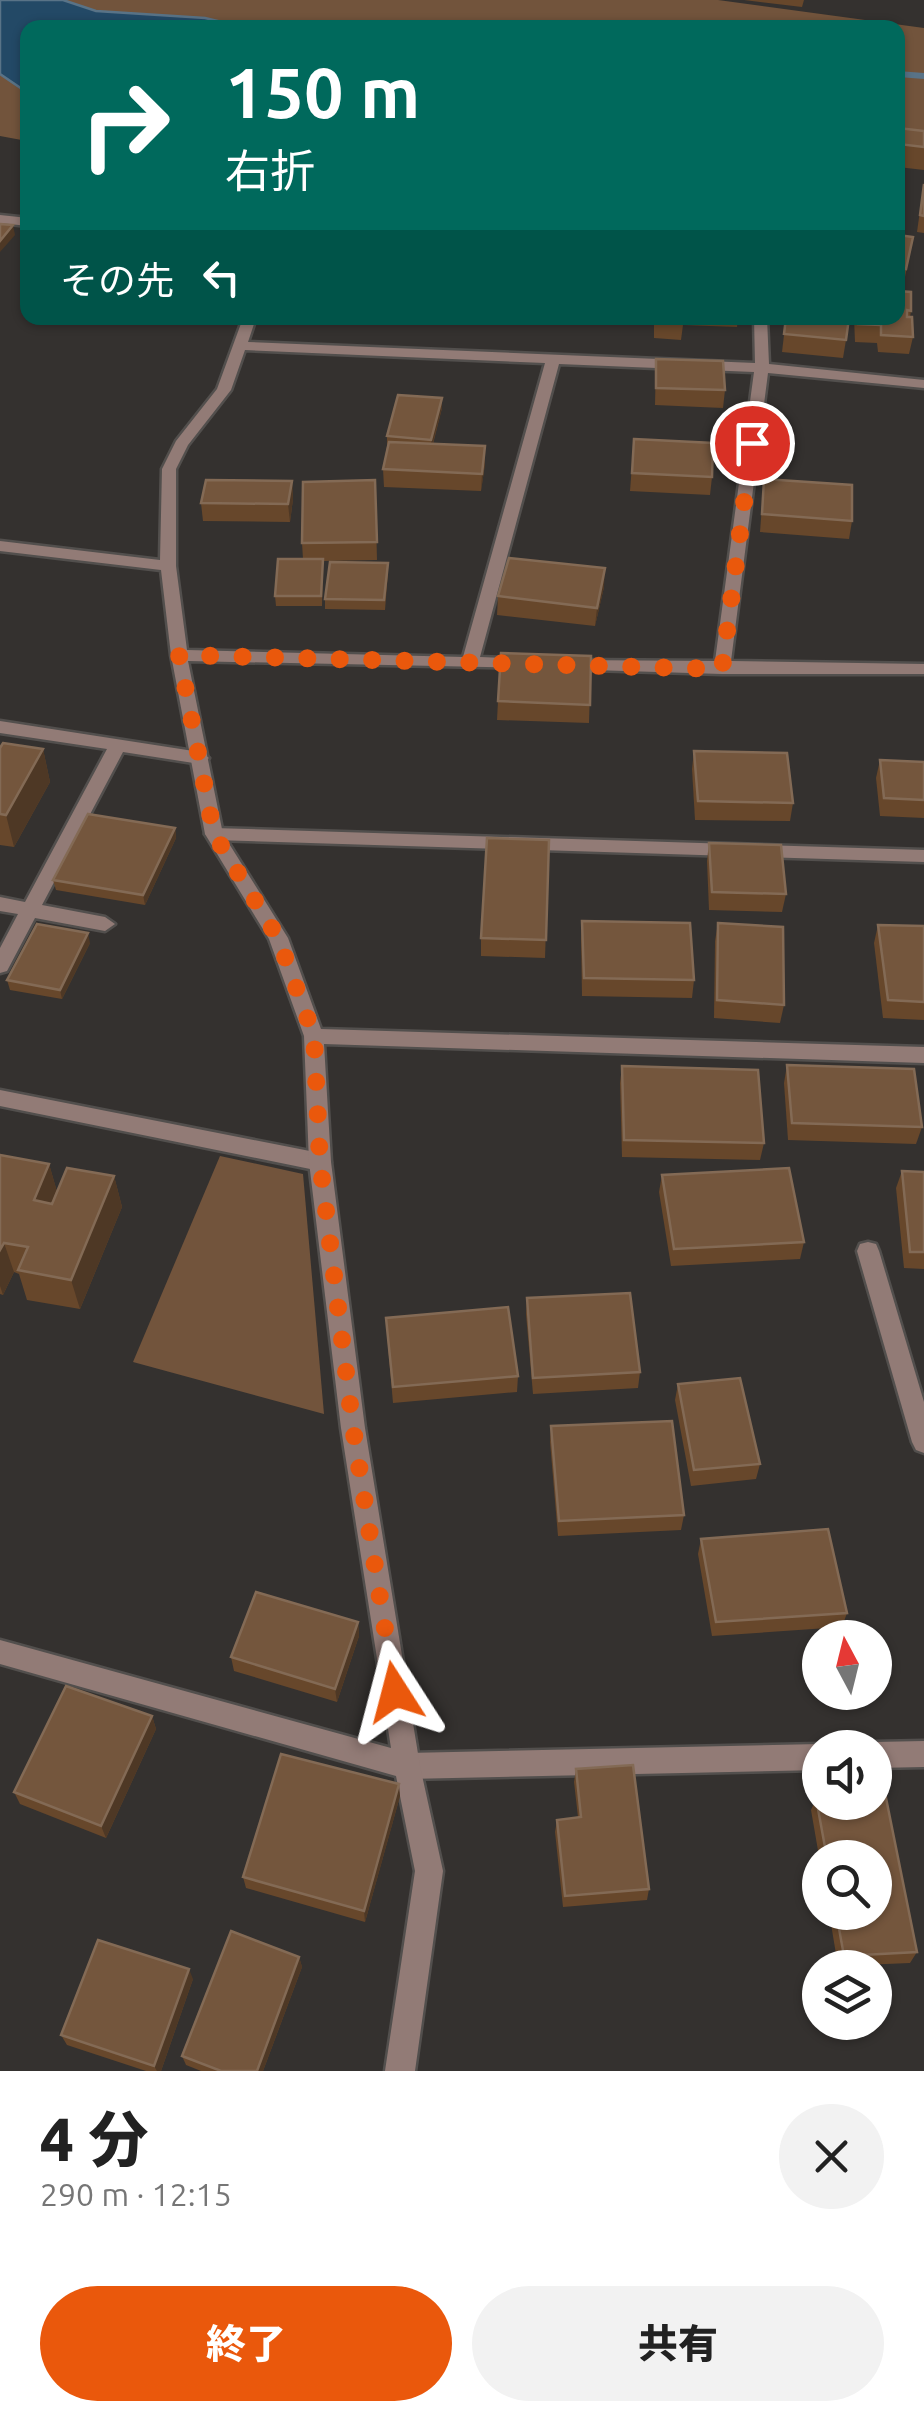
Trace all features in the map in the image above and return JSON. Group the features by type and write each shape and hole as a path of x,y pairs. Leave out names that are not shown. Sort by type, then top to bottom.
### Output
{"street":[{"path":"246,325 224,390 181,444 169,468 168,566 179,655 214,834 278,938 314,1036 320,1162 356,1448 428,1872 400,2071"},
{"path":"722,669 762,368 760,325"},
{"path":"239,346 762,368 924,384"},
{"path":"470,663 554,358"},
{"path":"0,546 168,566"},
{"path":"179,655 722,669 924,670"},
{"path":"0,726 200,758"},
{"path":"0,966 117,746"},
{"path":"214,834 924,856"},
{"path":"0,904 104,924"},
{"path":"314,1036 924,1055"},
{"path":"0,1098 320,1162"},
{"path":"868,1252 924,1442"},
{"path":"0,1652 407,1766 802,1757"},
{"path":"892,1755 924,1754"}],"shaded area":[{"path":"0,0 718,0 865,20 20,20 20,140 0,136"},
{"path":"905,25 924,28 924,139 905,136"},
{"path":"220,1156 303,1174 324,1414 133,1362"}],"water":[{"path":"0,0 63,0 96,11 213,20 20,20 20,88 0,74"}],"building":[{"path":"905,129 924,131 924,147 905,145"},
{"path":"924,184 924,216 920,215"},
{"path":"0,224 13,225 0,241"},
{"path":"905,236 913,237 905,269"},
{"path":"905,292 911,292 911,311 907,310 907,317 912,317 913,337 881,335 881,325 905,325"},
{"path":"785,325 848,325 846,340 784,334"},
{"path":"656,359 723,361 725,390 656,388"},
{"path":"398,395 442,398 431,440 387,436"},
{"path":"634,439 713,443 712,477 632,473"},
{"path":"389,442 485,446 482,474 383,469"},
{"path":"764,479 852,485 852,521 762,514"},
{"path":"206,480 292,481 288,504 201,503"},
{"path":"375,480 377,542 302,543 303,482"},
{"path":"509,558 605,568 597,608 498,596"},
{"path":"278,559 323,559 321,596 275,596"},
{"path":"330,562 388,563 384,600 325,599"},
{"path":"501,653 591,656 590,705 498,701"},
{"path":"3,743 43,749 6,815 0,814"},
{"path":"694,751 787,753 793,803 698,801"},
{"path":"880,760 924,762 924,800 884,798"},
{"path":"88,814 175,828 143,895 53,880"},
{"path":"487,838 549,840 546,940 481,938"},
{"path":"709,843 781,845 786,894 712,892"},
{"path":"582,921 690,923 694,980 584,978"},
{"path":"718,923 783,927 784,1005 717,1000"},
{"path":"37,924 88,933 60,990 7,980"},
{"path":"878,925 924,926 924,1002 888,1000"},
{"path":"787,1065 914,1069 922,1127 792,1123"},
{"path":"622,1066 758,1070 764,1143 624,1140"},
{"path":"0,1155 49,1164 34,1200 52,1204 67,1168 114,1176 71,1280 18,1270 28,1247 4,1243 0,1250"},
{"path":"789,1168 804,1242 674,1249 662,1175"},
{"path":"902,1171 924,1172 924,1252 910,1252"},
{"path":"630,1293 640,1372 533,1378 527,1298"},
{"path":"508,1307 518,1376 393,1387 386,1318"},
{"path":"740,1378 760,1464 694,1470 678,1384"},
{"path":"672,1421 684,1515 559,1521 551,1426"},
{"path":"828,1529 847,1613 716,1622 701,1539"},
{"path":"256,1592 358,1622 335,1689 231,1657"},
{"path":"66,1686 152,1716 101,1826 14,1792"},
{"path":"281,1754 399,1784 364,1911 243,1877"},
{"path":"633,1765 649,1889 565,1896 557,1820 581,1817 576,1769"},
{"path":"820,1820 890,1820 917,1952 843,1950 839,1930 892,1930 892,1840 824,1840"},
{"path":"231,1931 299,1957 257,2071 221,2071 182,2056"},
{"path":"98,1940 189,1969 154,2066 61,2035"}],"waterway":[{"path":"905,75 924,76"}],"route":[{"path":"395,1692 353,1428 320,1162 314,1036 278,938 214,834 179,655 722,669 752,443"}]}
